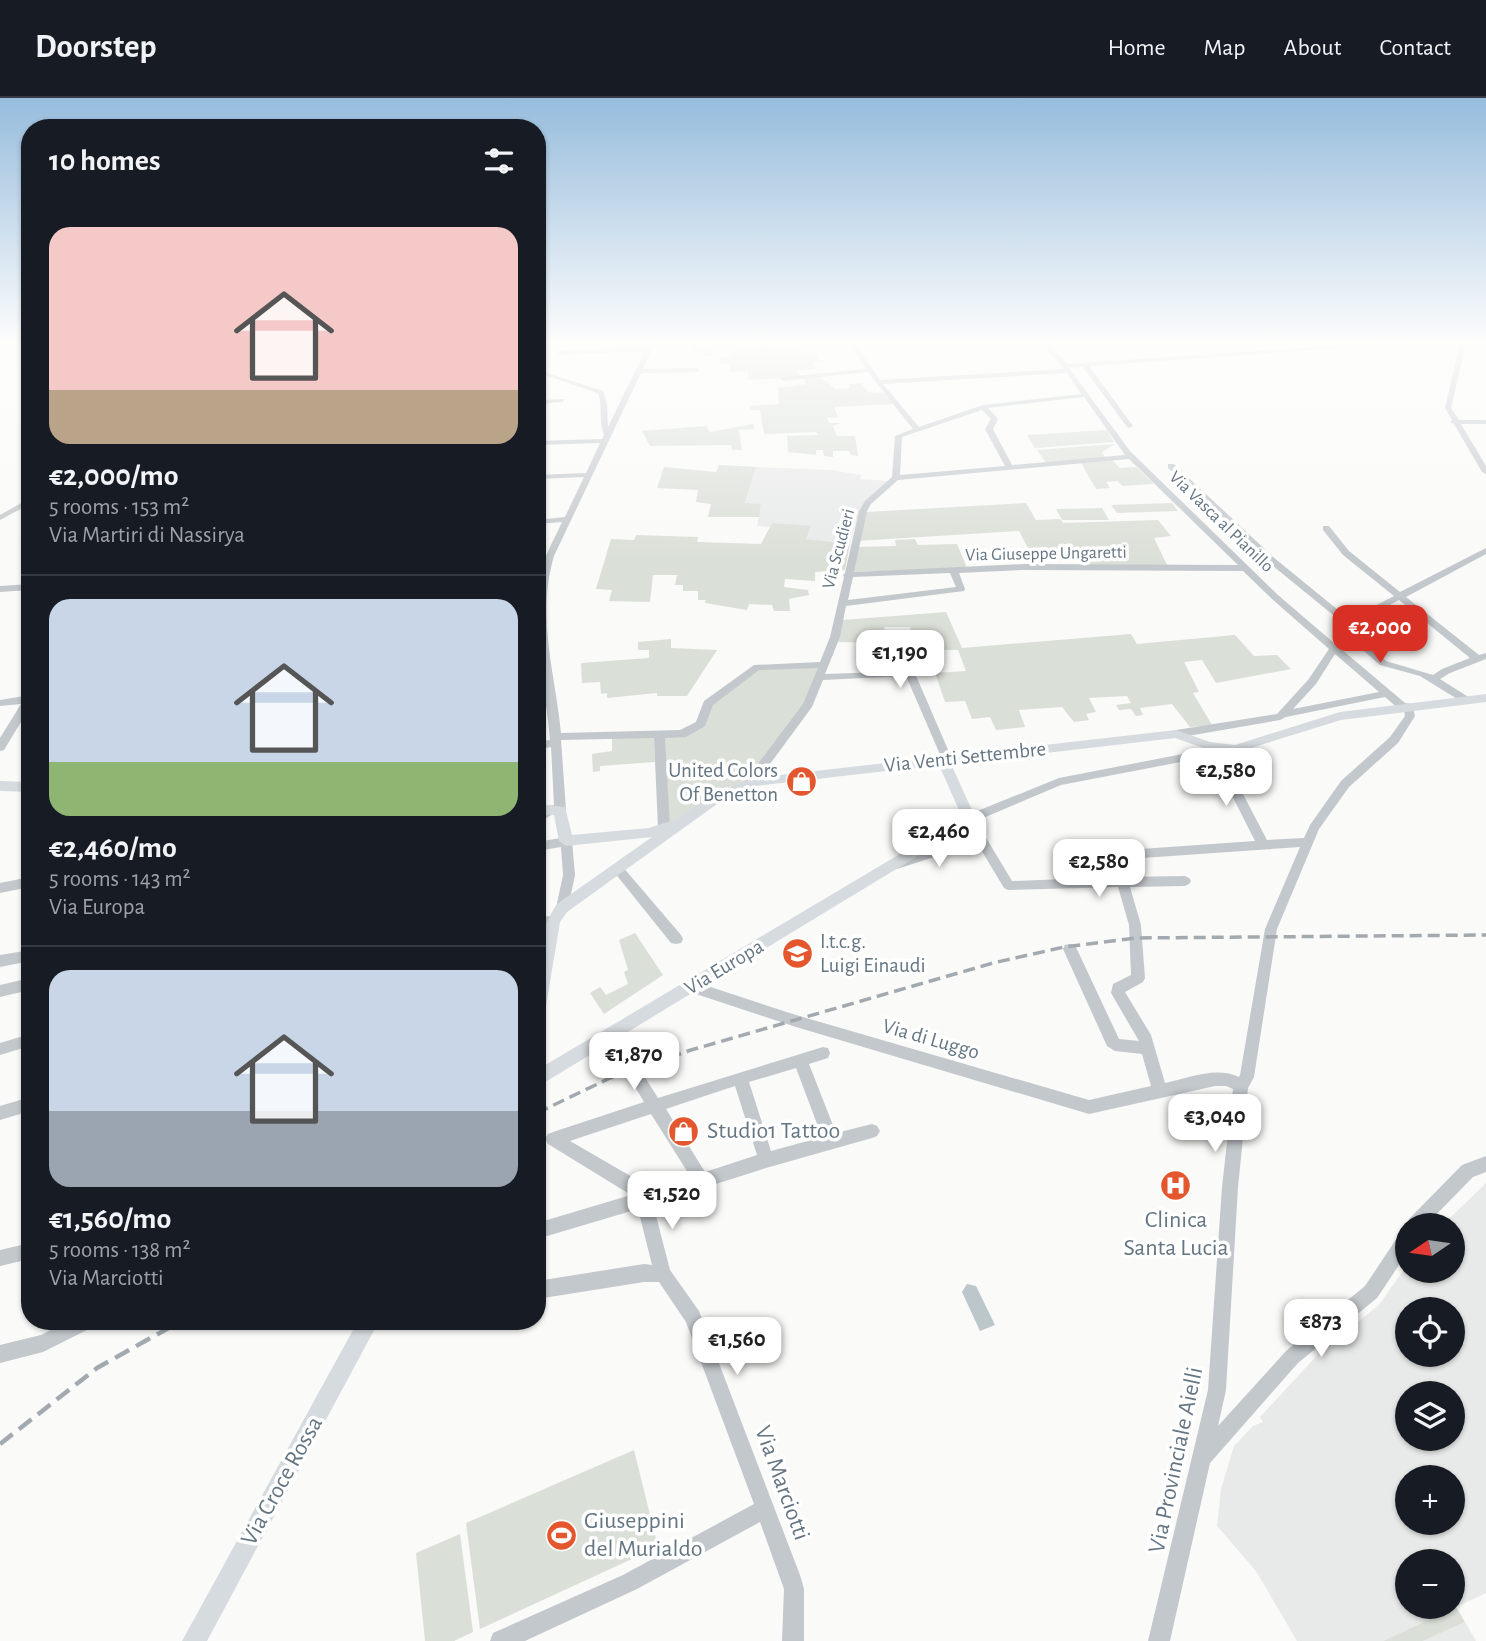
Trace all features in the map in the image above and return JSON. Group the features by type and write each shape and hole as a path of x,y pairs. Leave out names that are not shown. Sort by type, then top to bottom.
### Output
{"main road":[{"path":"1176,734 1220,752 1340,716 1486,698"},
{"name":"Via Venti Settembre","path":"682,822 719,796 751,783 1176,734"},
{"path":"945,759 969,819"},
{"path":"0,786 21,787"},
{"path":"546,809 556,810 566,841 649,833 682,822"},
{"name":"Via Europa","path":"546,1073 611,1037 969,819"},
{"path":"546,951 551,917 669,835 682,822"},
{"name":"Via Croce Rossa","path":"194,1641 369,1330"}],"street":[{"path":"604,415 602,425 606,438"},
{"path":"546,570 550,556 617,415"},
{"path":"905,415 916,428"},
{"path":"957,415 899,436 896,478 1132,457"},
{"path":"991,415 995,419 989,429 1010,468"},
{"name":"Via Vasca al Pianillo","path":"1102,415 1132,457 1246,568 1405,707"},
{"path":"1121,415 1129,426"},
{"path":"1451,415 1453,422 1486,472"},
{"path":"1453,422 1486,422"},
{"path":"546,442 606,438"},
{"path":"1171,466 1384,663 1433,679 1466,700"},
{"path":"546,477 588,475"},
{"name":"Via Scudieri","path":"751,783 808,705 835,637 863,511 867,503 896,478"},
{"path":"0,517 21,505"},
{"path":"12,510 21,511"},
{"path":"546,521 568,519"},
{"path":"1326,527 1346,553 1398,598 1482,657"},
{"path":"1285,714 1335,647 1370,612 1486,551"},
{"name":"Via Giuseppe Ungaretti","path":"847,575 1024,567 1246,568"},
{"path":"841,604 961,589 954,571"},
{"path":"0,589 21,588"},
{"path":"1433,679 1482,657"},
{"path":"546,743 556,740 682,734 701,724 708,703 757,667 824,665"},
{"path":"819,677 910,673 945,759"},
{"path":"546,686 556,740 556,810 546,815"},
{"path":"1176,734 1276,719 1285,714 1389,693"},
{"path":"0,703 21,700"},
{"name":"Via Provinciale Aielli","path":"1159,1641 1217,1390 1230,1186 1241,1086 1247,1077 1271,929 1314,828 1345,784 1394,740 1410,716 1405,707"},
{"path":"0,747 21,712"},
{"path":"659,734 664,828"},
{"path":"1220,752 1263,845"},
{"name":"Via Europa","path":"969,819 1059,782 1220,752"},
{"path":"969,819 1008,885 1185,881"},
{"path":"890,866 979,838"},
{"path":"546,845 566,841 569,875 551,917"},
{"path":"1160,1091 1144,1035 1118,993 1118,988 1138,978 1135,925 1120,882 1118,860 1126,855 1308,842"},
{"path":"618,869 676,939"},
{"path":"0,888 21,884"},
{"path":"1070,949 1115,1045 1147,1048"},
{"path":"0,961 21,957"},
{"path":"0,991 21,986"},
{"name":"Via di Luggo","path":"692,987 796,1021 1089,1107 1215,1079 1227,1079 1241,1086"},
{"path":"611,1037 701,1180"},
{"path":"0,1049 21,1043"},
{"path":"546,1289 644,1273 663,1274 640,1191 553,1139 654,1104 823,1053"},
{"path":"800,1060 831,1141"},
{"path":"740,1078 766,1160"},
{"path":"0,1113 21,1107"},
{"path":"546,1228 766,1160 872,1131"},
{"path":"1427,1213 1468,1171 1486,1164"},
{"path":"0,1258 21,1253"},
{"path":"1202,1458 1292,1357 1371,1292 1395,1256"},
{"name":"Via Marciotti","path":"663,1274 693,1317 794,1589 793,1641"},
{"path":"0,1354 43,1343 68,1330"},
{"path":"501,1641 630,1581 765,1509"}],"shaded area":[{"path":"761,415 837,415 838,417 827,418 829,423 840,423 833,426 837,436 855,436 858,456 851,455 849,451 833,451 833,457 824,456 823,450 816,450 816,455 788,452 787,436 818,435 816,432 764,434"},
{"path":"753,424 754,429 739,430 742,450 732,450 731,445 650,446 642,431 706,426 710,432"},
{"path":"1107,430 1114,442 1035,448 1027,435"},
{"path":"1115,444 1102,452 1106,458 1047,464 1037,450"},
{"path":"1112,460 1120,468 1136,467 1154,484 1122,486 1118,481 1106,482 1110,488 1096,489 1081,463"},
{"path":"719,465 756,467 745,503 761,504 759,517 708,517 711,504 696,502 698,490 657,488 664,467 716,472"},
{"path":"756,467 831,470 861,475 860,479 889,481 860,508 850,544 805,539 811,527 772,523 769,527 757,526 761,505 745,504"},
{"path":"1026,503 1036,520 1060,519 1063,523 1158,520 1171,536 1154,538 1168,567 1091,567 1083,551 1030,552 1019,531 857,541 866,512"},
{"path":"1172,503 1178,511 1117,513 1111,505"},
{"path":"1102,508 1109,520 1062,520 1056,509"},
{"path":"772,523 811,526 806,539 850,544 845,570 815,572 815,581 785,579 784,587 808,590 809,595 789,599 790,611 774,611 772,605 749,604 747,610 705,603 706,600 698,600 698,591 683,591 683,585 675,585 677,575 653,575 650,602 609,601 612,590 596,589 611,539 634,540 636,535 698,537 697,542 761,544"},
{"path":"915,539 918,545 957,544 967,568 851,572 857,547 896,546 895,540"},
{"path":"946,612 962,648 1131,634 1137,644 1235,635 1254,656 1277,655 1291,669 1216,683 1202,660 1184,662 1199,692 1193,693 1212,725 1190,727 1172,704 1140,708 1143,715 1136,716 1131,709 1119,710 1116,705 1131,703 1127,696 1089,698 1096,712 1086,714 1089,720 1074,722 1062,707 1019,710 1025,727 996,730 990,717 972,719 965,701 945,702 935,673 966,671 958,650 926,650 926,647 916,647 910,627 884,627 887,643 838,642 843,620"},
{"path":"671,639 671,648 717,650 687,696 657,696 657,693 607,698 607,693 601,694 600,682 582,683 581,663 649,658 649,650 638,650 638,642"},
{"path":"820,667 805,705 746,783 666,825 662,736 705,725 711,703 758,669"},
{"path":"654,736 655,762 600,766 600,771 593,772 592,754 612,751 612,737"},
{"path":"635,933 663,975 604,1014 590,993 600,987 606,995 628,984 624,972 628,970 619,940"},
{"path":"1486,1183 1486,1593 1465,1603 1465,1549 1395,1549 1395,1619 1430,1619 1383,1641 1297,1641 1256,1571 1217,1526 1221,1489 1234,1446 1253,1426 1263,1422 1260,1417 1321,1351 1379,1305 1395,1282 1465,1283 1465,1213 1455,1213"},
{"path":"967,1284 976,1286 995,1325 980,1331 962,1292"},
{"name":"Giuseppini del Murialdo","path":"634,1450 658,1547 480,1629 466,1523"},
{"path":"460,1534 473,1632 454,1641 425,1641 416,1553"},
{"path":"1430,1619 1463,1619 1465,1622 1423,1641 1383,1641"},
{"path":"1465,1622 1476,1641 1423,1641"}],"railway":[{"path":"546,1109 610,1078 691,1050 993,963 1064,947 1136,938 1486,935"},
{"path":"0,1444 97,1368 165,1330"}],"place":[{"name":"United Colors Of Benetton","path":"801,782"},
{"name":"I.t.c.g. Luigi Einaudi","path":"797,953"},
{"name":"Studio1 Tattoo","path":"684,1131"},
{"name":"Clinica Santa Lucia","path":"1176,1186"},
{"name":"Giuseppini del Murialdo","path":"561,1535"}]}
